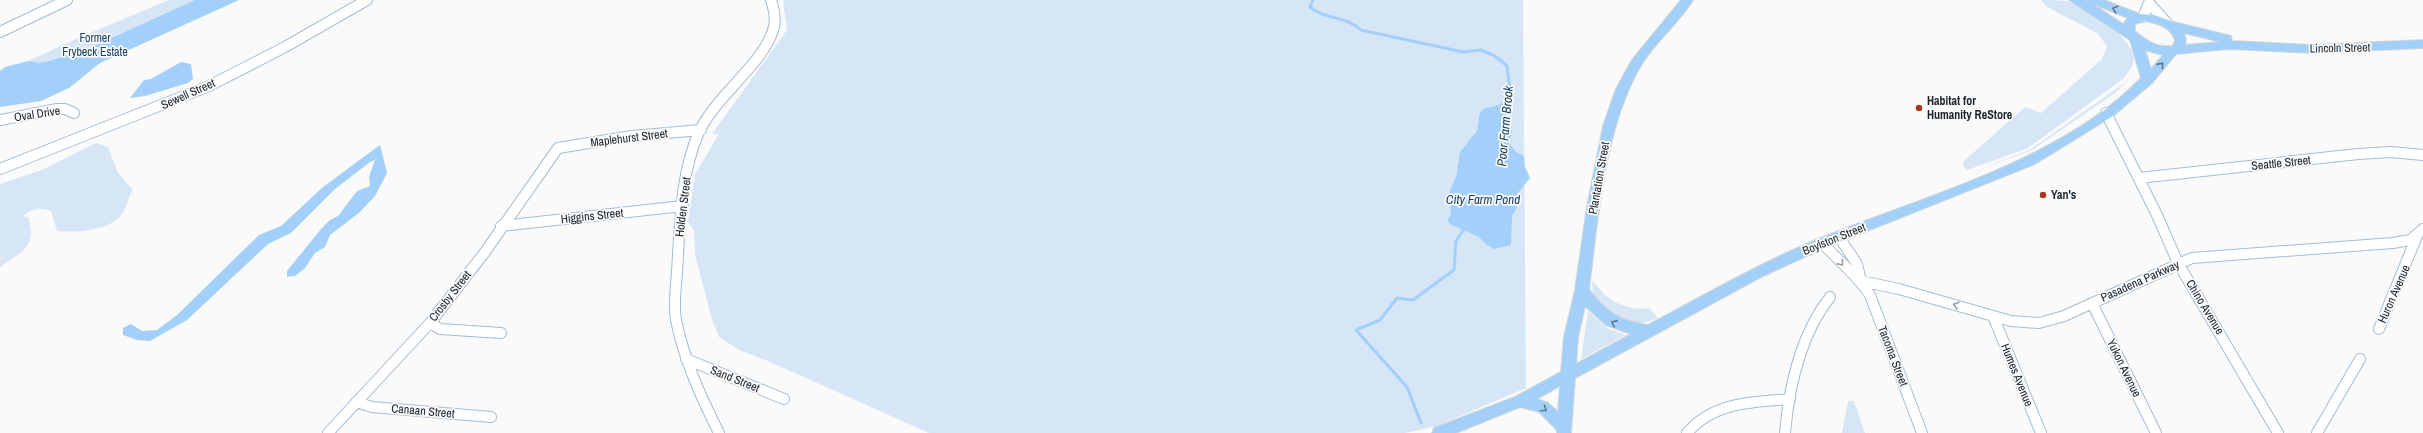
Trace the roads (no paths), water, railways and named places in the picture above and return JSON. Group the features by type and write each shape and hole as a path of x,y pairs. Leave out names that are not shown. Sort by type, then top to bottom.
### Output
{"main road":[{"name":"Plantation Street","path":"1564,430 1571,337 1582,290 1600,165 1617,104 1636,63 1687,0"},
{"path":"2075,0 2115,22 2134,39"},
{"path":"2092,0 2140,17"},
{"path":"2140,17 2131,20 2127,25 2134,39 2148,80"},
{"name":"Lincoln Street","path":"2140,17 2211,37 2258,46"},
{"path":"2169,24 2180,37 2181,41 2175,49"},
{"name":"Lincoln Street","path":"2134,39 2157,50 2229,45 2313,49 2423,44"},
{"name":"Boylston Street","path":"1439,433 1520,401 1652,331 1756,273 1822,242 1840,237 2031,161 2106,113 2148,80 2175,49"},
{"path":"1582,290 1598,313 1610,322 1630,328 1652,331"},
{"path":"1520,401 1543,407 1564,430"}],"street":[{"path":"0,32 67,0"},
{"name":"Sewell Street","path":"0,169 209,86 284,47 367,0"},
{"name":"Holden Street","path":"717,432 686,359 675,312 682,206 689,164 701,130 717,103 758,56 773,30 775,15 771,0"},
{"path":"2140,17 2148,2 2169,24"},
{"name":"Oval Drive","path":"0,120 57,109 65,109 74,113"},
{"name":"Chino Avenue","path":"2106,113 2139,178 2178,263 2238,360 2278,433"},
{"name":"Maplehurst Street","path":"558,148 632,136 701,130"},
{"name":"Crosby Street","path":"328,433 430,323 558,148"},
{"name":"Seattle Street","path":"2139,178 2203,169 2368,155 2410,153 2423,155"},
{"name":"Higgins Street","path":"501,226 682,206"},
{"name":"Pasadena Parkway","path":"1861,281 1899,289 2020,323 2039,323 2056,319 2178,263 2212,255 2393,243 2410,240 2420,232"},
{"name":"Huron Avenue","path":"2379,329 2388,302 2412,256 2420,232"},
{"name":"Tacoma Street","path":"1840,237 1857,264 1861,281 1870,295 1922,433"},
{"name":"Tacoma Street","path":"1822,242 1846,270 1861,281"},
{"path":"1785,433 1790,399 1811,327 1822,304 1830,297"},
{"name":"Yukon Avenue","path":"2092,303 2156,433"},
{"name":"Humes Avenue","path":"1993,316 2041,433"},
{"path":"430,323 440,329 501,333"},
{"name":"Sand Street","path":"686,359 784,399"},
{"path":"2317,433 2360,359"},
{"path":"1687,433 1702,418 1723,408 1790,399"},
{"name":"Canaan Street","path":"356,402 372,407 491,417"}],"water":[{"name":"Former Frybeck Estate","path":"195,0 239,0 100,63 69,88 41,101 0,107 0,71 5,67 28,61 39,63 50,61 90,48"},
{"path":"181,62 191,64 193,79 188,83 145,96 130,98 144,80 151,79"},
{"name":"City Farm Pond","path":"1507,100 1512,104 1503,118 1512,131 1509,143 1516,152 1524,156 1525,167 1530,178 1517,194 1517,207 1512,216 1511,245 1494,249 1487,245 1479,237 1450,224 1447,219 1451,216 1449,193 1457,174 1460,152 1477,131 1480,113 1483,109 1499,105"},
{"path":"380,145 387,173 375,196 360,212 330,235 325,247 315,253 305,268 295,276 287,277 287,271 321,229 330,220 338,216 357,191 370,186 369,177 375,160 370,162 335,189 291,233 268,244 187,320 150,341 137,340 123,335 123,328 131,324 142,331 157,330 177,315 259,235 281,226 323,187"}],"waterway":[{"name":"Poor Farm Brook","path":"1313,0 1310,7 1316,11 1349,22 1361,30 1463,52 1481,50 1495,56 1507,66 1510,90 1506,103"},
{"name":"Poor Farm Brook","path":"1421,423 1407,387 1356,330 1380,320 1397,298 1413,300 1454,270 1456,241 1465,227"}],"place":[{"name":"Habitat for Humanity ReStore","path":"1919,108"},
{"name":"Yan's","path":"2043,195"}]}
